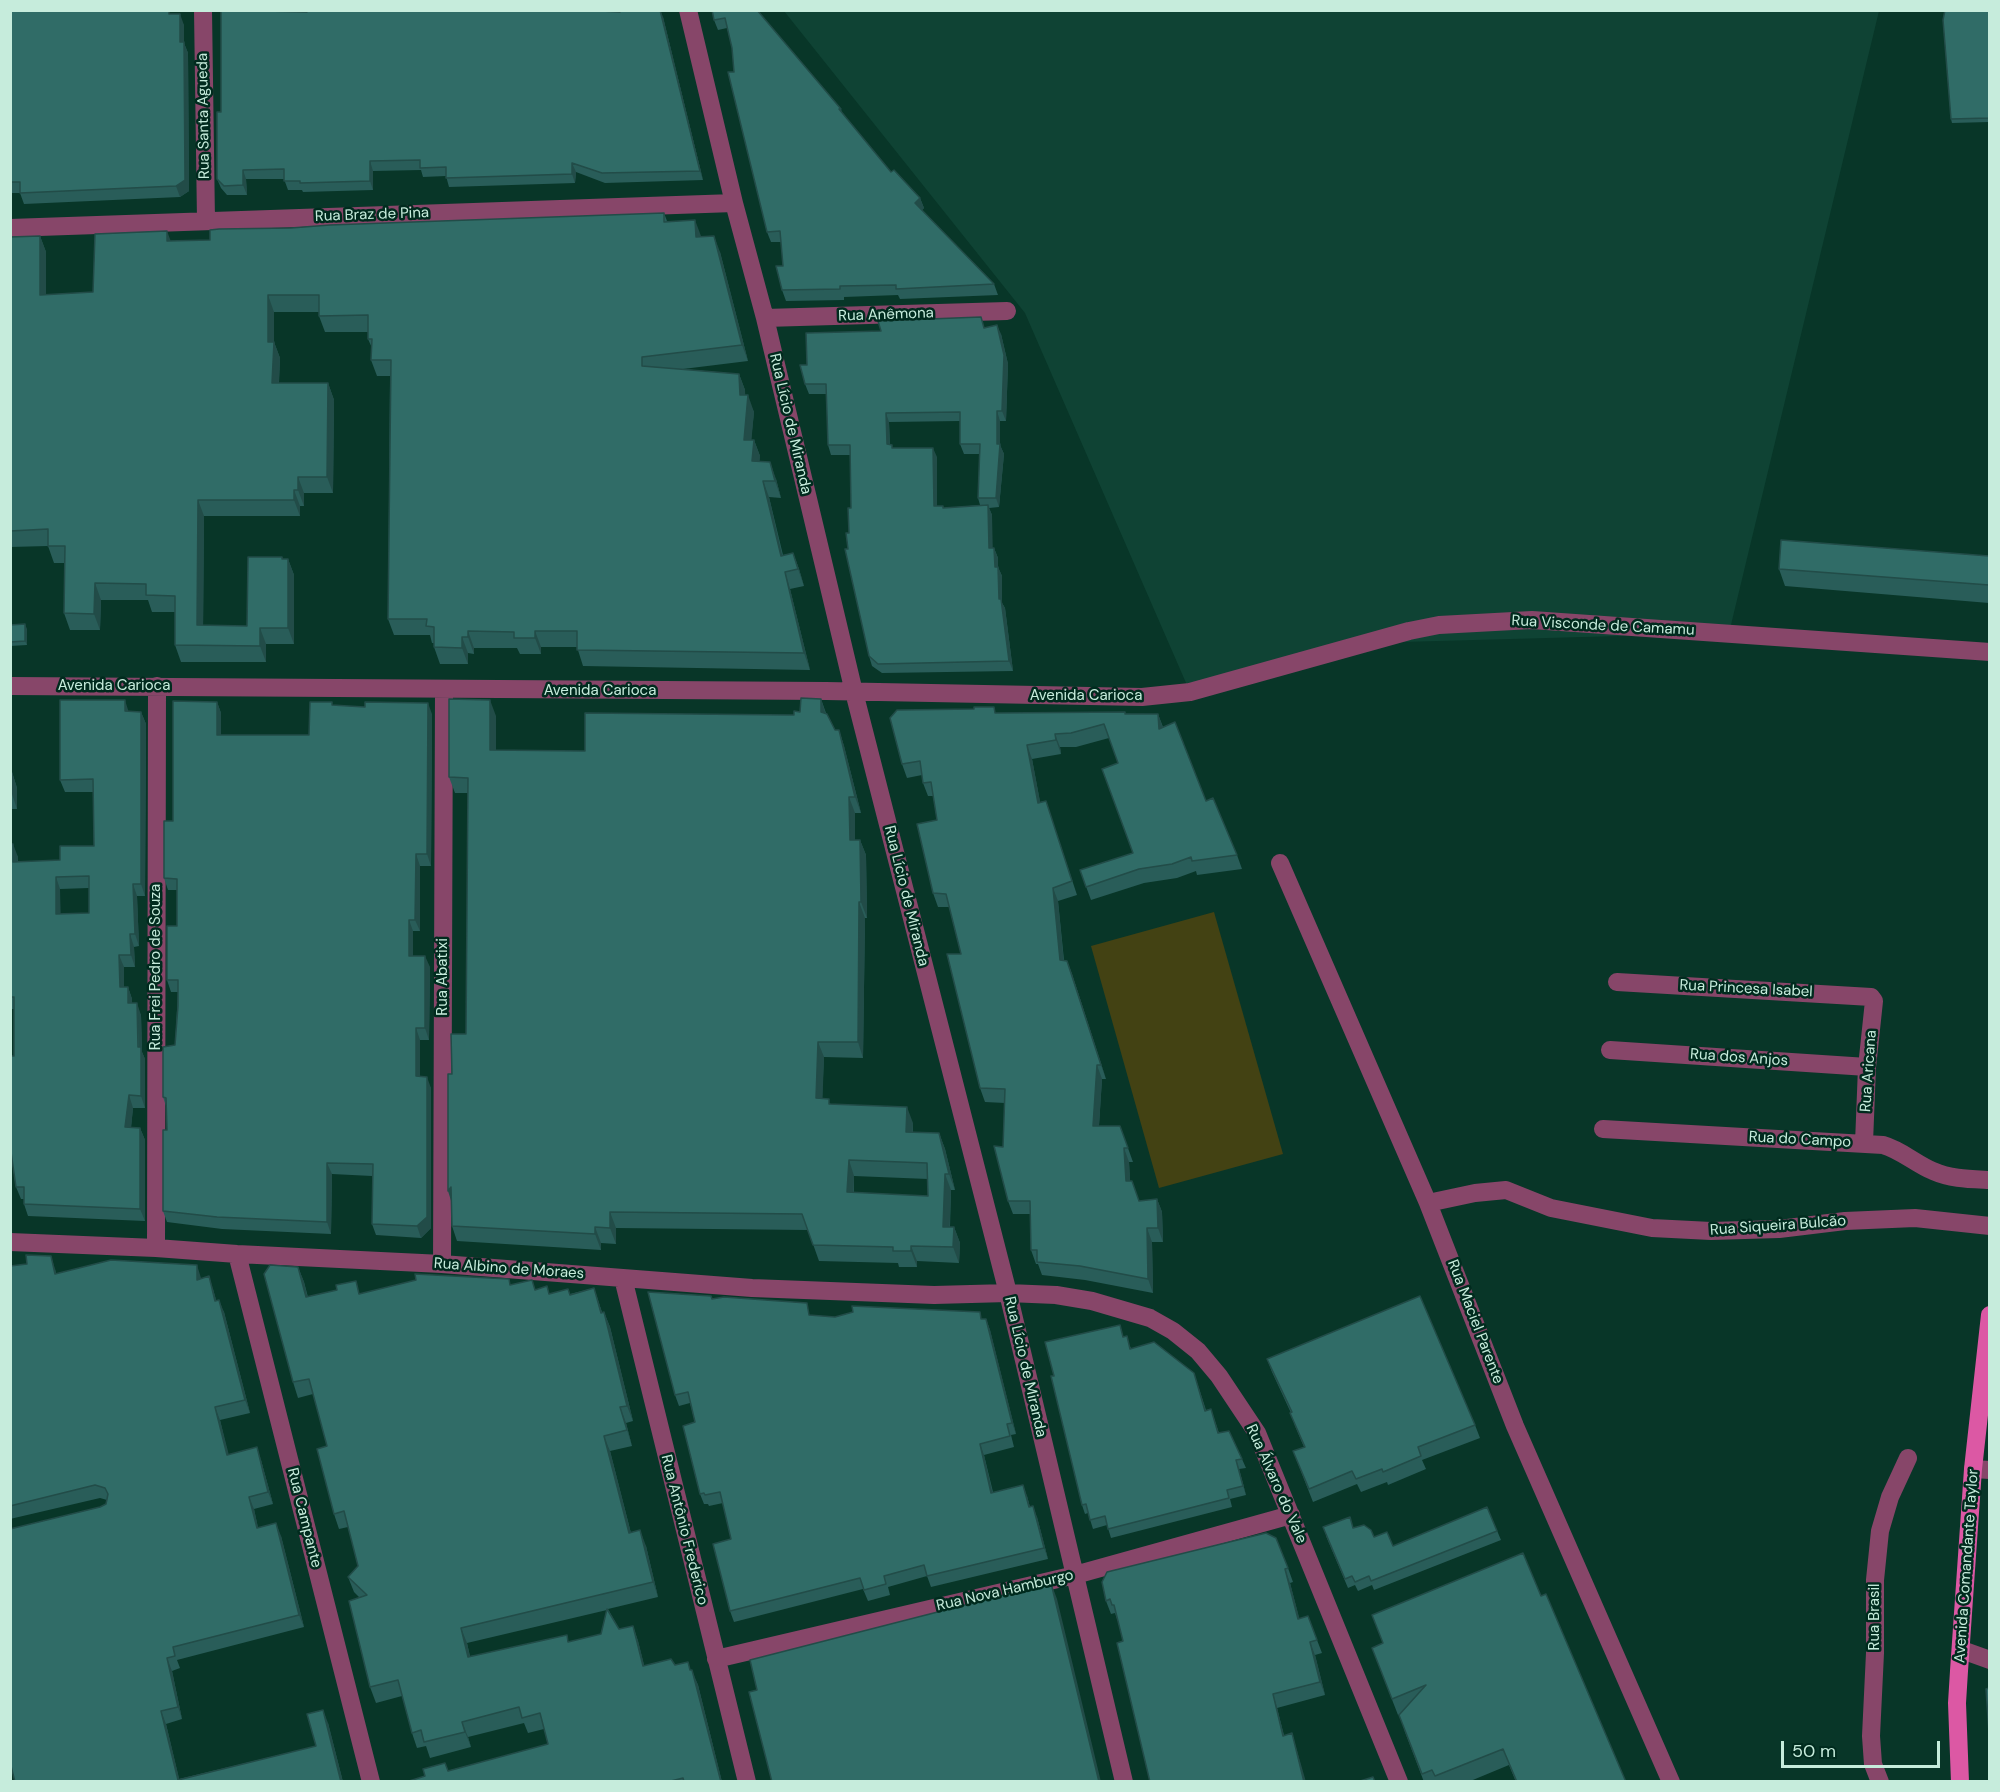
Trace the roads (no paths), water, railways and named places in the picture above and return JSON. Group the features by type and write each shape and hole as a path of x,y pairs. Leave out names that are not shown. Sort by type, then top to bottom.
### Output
{"main road":[{"name":"Avenida Comandante Taylor","path":"1960,1782 1957,1703 1981,1470 1989,1315"}],"street":[{"name":"Rua Santa Agueda","path":"203,10 206,221"},
{"name":"Rua Lício de Miranda","path":"688,10 734,203 765,318 854,692 1008,1293 1124,1782"},
{"name":"Rua Braz de Pina","path":"10,228 734,203"},
{"name":"Rua Anêmona","path":"765,318 1007,311"},
{"name":"Rua Visconde de Camamu","path":"1190,692 1409,631 1472,622 1532,620 1989,652"},
{"name":"Avenida Carioca","path":"10,686 854,692 1132,697 1190,692"},
{"name":"Rua Frei Pedro de Souza","path":"156,1248 157,686"},
{"name":"Rua Abatixi","path":"442,1264 444,690"},
{"name":"Rua Maciel Parente","path":"1280,863 1428,1203 1515,1426 1671,1782"},
{"name":"Rua Princesa Isabel","path":"1617,982 1873,998"},
{"name":"Rua Aricana","path":"1864,1143 1873,998"},
{"name":"Rua dos Anjos","path":"1610,1050 1868,1067"},
{"name":"Rua do Campo","path":"1603,1129 1882,1145 1893,1148 1920,1165 1946,1176 1989,1180"},
{"name":"Rua Siqueira Bulcão","path":"1428,1203 1476,1193 1506,1190 1551,1208 1652,1228 1711,1231 1779,1229 1845,1221 1915,1218 1989,1227"},
{"name":"Rua Albino de Moraes","path":"10,1242 442,1264 752,1288 934,1295 1008,1293"},
{"name":"Rua Campante","path":"237,1254 371,1782"},
{"name":"Rua Antônio Frederico","path":"623,1278 747,1782"},
{"name":"Rua Álvaro do Vale","path":"1008,1293 1056,1295 1092,1301 1150,1318 1173,1331 1198,1352 1219,1376 1257,1433 1400,1782"},
{"name":"Rua Brasil","path":"1880,1782 1873,1764 1871,1736 1875,1653 1875,1580 1880,1531 1890,1497 1908,1458"},
{"name":"Rua Nova Hamburgo","path":"716,1659 1074,1575 1291,1515"},
{"path":"1962,1650 1989,1660"}]}
